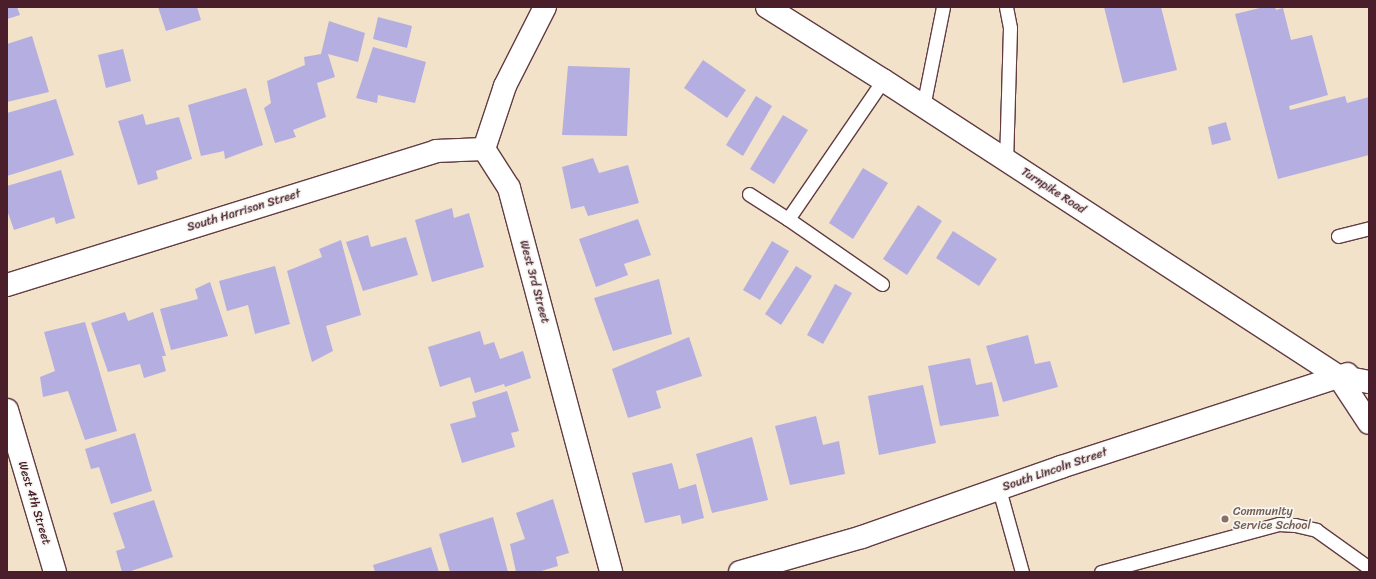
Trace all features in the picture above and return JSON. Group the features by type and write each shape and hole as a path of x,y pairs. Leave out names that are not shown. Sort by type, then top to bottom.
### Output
{"street":[{"path":"484,149 505,86 545,7"},
{"name":"Turnpike Road","path":"767,7 883,80 1338,376 1369,382"},
{"name":"South Harrison Street","path":"7,285 436,151 484,149"},
{"name":"West 3rd Street","path":"484,149 510,188 611,572"},
{"name":"South Lincoln Street","path":"740,572 862,537 999,489 1369,367"},
{"name":"Turnpike Road","path":"1338,376 1369,423"},
{"name":"West 4th Street","path":"7,410 55,572"}],"lane":[{"path":"923,107 943,7"},
{"path":"1006,7 1010,28 1006,161"},
{"path":"788,219 883,80"},
{"path":"749,194 882,284"},
{"path":"1338,236 1369,228"},
{"path":"999,489 1022,572"},
{"path":"1101,572 1279,524 1295,525 1316,530 1369,568"}],"building":[{"path":"7,7 17,7 20,15 7,19"},
{"path":"158,7 197,7 201,20 166,31"},
{"path":"1104,7 1161,7 1177,70 1123,83"},
{"path":"1264,7 1275,7 1276,10 1283,8 1291,40 1312,35 1328,95 1289,106 1290,110 1345,96 1347,103 1369,97 1369,155 1278,179 1235,14"},
{"path":"378,17 412,26 407,48 373,39"},
{"path":"329,21 365,33 358,62 328,54 335,77 317,83 326,117 293,130 296,137 275,143 264,108 271,103 267,81 305,65 304,57 321,54"},
{"path":"32,36 49,92 7,102 7,44"},
{"path":"373,47 426,62 415,103 378,95 377,103 356,98"},
{"path":"123,49 131,81 106,88 98,55"},
{"path":"703,60 746,90 727,118 684,88"},
{"path":"568,66 630,68 627,136 562,135"},
{"path":"246,88 263,145 225,159 224,151 201,156 188,105"},
{"path":"756,96 772,106 743,156 726,145"},
{"path":"56,99 74,155 7,176 7,113"},
{"path":"143,114 146,125 179,117 192,159 156,171 158,179 138,185 118,121"},
{"path":"783,115 808,130 774,184 750,169"},
{"path":"1226,122 1231,140 1212,145 1208,127"},
{"path":"593,158 599,173 628,165 639,203 588,216 584,206 571,209 562,167"},
{"path":"863,168 888,183 853,239 829,223"},
{"path":"61,170 75,218 56,224 54,217 14,230 7,210 7,186"},
{"path":"918,205 942,221 907,275 883,259"},
{"path":"452,208 454,218 469,213 484,267 432,282 415,220"},
{"path":"638,219 651,255 624,264 628,275 596,287 579,239"},
{"path":"953,231 997,259 979,286 936,258"},
{"path":"368,235 371,247 406,237 418,275 363,291 346,242"},
{"path":"341,240 361,315 326,326 333,351 312,362 287,271 322,257 319,249"},
{"path":"772,241 789,251 760,300 743,290"},
{"path":"275,266 290,324 255,334 248,305 227,311 219,281"},
{"path":"796,266 812,276 781,325 765,314"},
{"path":"659,279 672,334 613,351 594,298"},
{"path":"210,282 228,336 171,350 160,309 198,299 195,289"},
{"path":"835,284 852,293 823,344 807,335"},
{"path":"125,312 128,321 153,312 166,356 162,356 166,371 144,378 140,364 108,372 91,323"},
{"path":"85,322 117,431 85,440 68,391 43,397 40,377 55,371 44,332"},
{"path":"480,331 484,345 494,342 500,359 523,351 531,378 505,387 504,384 475,393 470,377 440,387 428,347"},
{"path":"1028,335 1035,364 1050,361 1058,387 1003,402 986,346"},
{"path":"689,337 702,376 656,391 661,408 628,418 612,369"},
{"path":"970,358 976,385 992,382 999,416 940,426 928,366"},
{"path":"923,385 936,443 879,455 868,396"},
{"path":"507,391 519,431 511,433 515,447 462,463 450,424 476,417 472,402"},
{"path":"816,416 823,445 839,441 845,474 790,485 775,426"},
{"path":"135,433 152,491 111,504 99,467 91,469 85,449"},
{"path":"752,437 768,500 712,513 696,454"},
{"path":"672,463 679,489 696,484 704,518 682,524 680,515 645,523 632,473"},
{"path":"553,499 569,553 556,557 558,566 538,572 516,572 510,544 525,539 516,513"},
{"path":"154,500 173,557 128,572 122,572 116,551 125,548 113,513"},
{"path":"493,517 508,572 450,572 439,534"},
{"path":"431,547 439,572 375,572 373,565"}],"place":[{"name":"Community Service School","path":"1225,519"}]}
